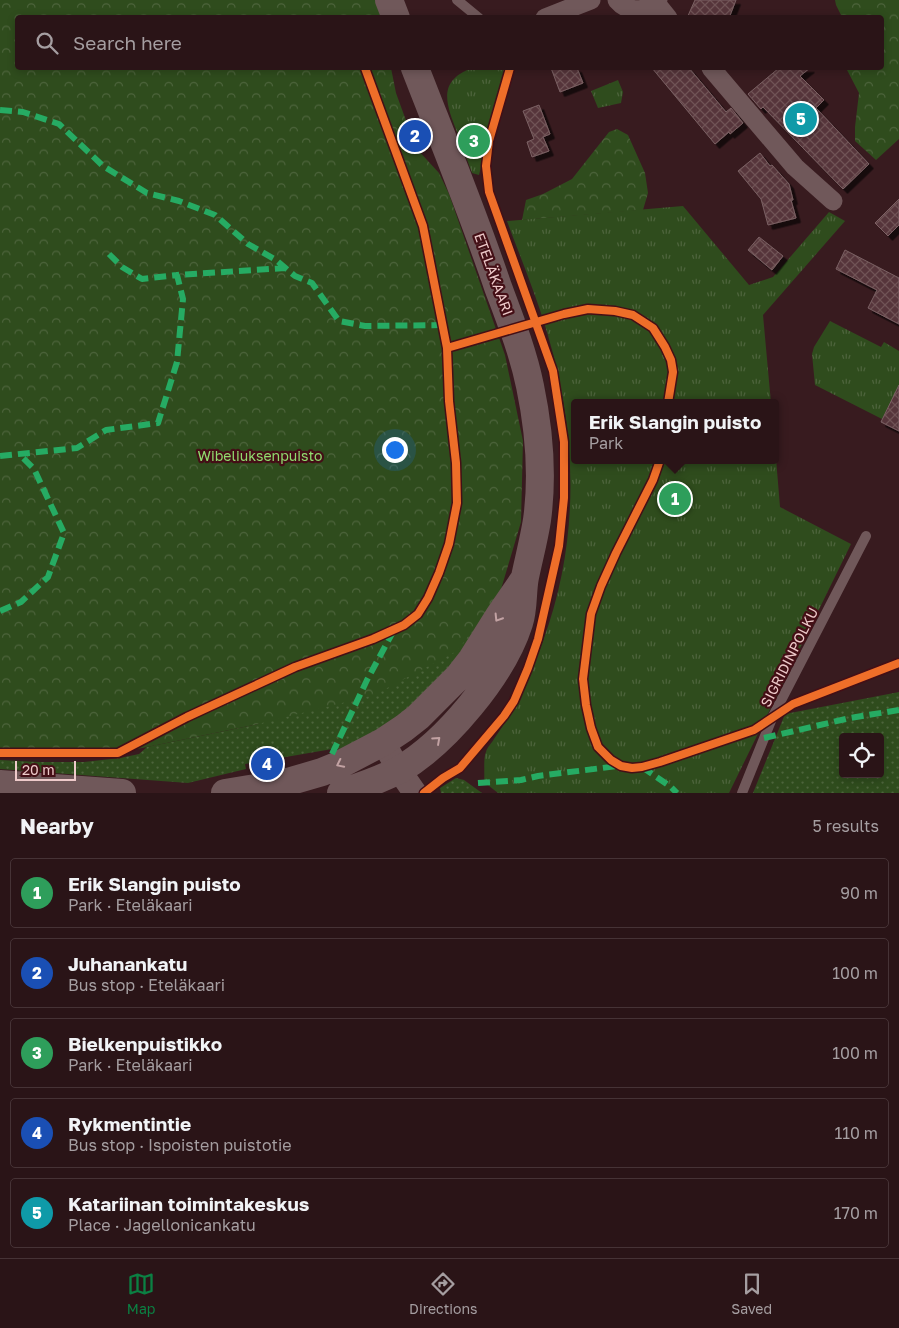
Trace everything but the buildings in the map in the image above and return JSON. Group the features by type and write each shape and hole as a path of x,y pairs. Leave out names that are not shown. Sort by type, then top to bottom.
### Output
{"main road":[{"path":"390,0 395,15"},
{"name":"ETELÄKAARI","path":"341,793 399,770 420,754 454,724 494,674 515,634 520,620 525,578 537,519 540,485 538,445 530,385 516,337 482,240 415,70"},
{"name":"ETELÄKAARI","path":"225,793 281,784 322,772 383,742 418,717 458,677 472,660 525,578"},
{"path":"0,784 122,793"}],"street":[{"path":"553,15 591,0"},
{"path":"617,0 627,8 635,10 650,7 657,1 666,15"},
{"path":"713,70 795,167 833,201"},
{"path":"383,742 415,793"}],"lane":[{"path":"458,0 475,15"},
{"name":"SIGRIDINPOLKU","path":"742,793 773,716 866,536"}],"green space":[{"name":"Wibeliuksenpuisto","path":"0,0 376,0 382,15 15,15 15,70 391,70 396,93 416,148 439,173 449,194 505,355 523,441 521,522 499,596 457,651 374,695 258,724 118,753 0,751"},
{"path":"835,0 899,0 899,139 876,160 855,141 859,93 847,70 884,70 884,15 841,15"},
{"path":"468,70 505,70 479,175 472,173 448,103 447,94 449,87 453,80"},
{"path":"618,80 623,92 621,103 598,108 591,91"},
{"path":"617,129 628,135 645,173 648,193 643,210 522,220 526,200 543,194 572,179 609,132"},
{"path":"683,206 749,285 773,277 829,212 845,221 763,315 771,399 571,399 571,464 776,464 780,507 851,544 729,793 498,793 484,782 484,762 488,747 511,714 543,641 556,600 565,559 569,517 568,434 562,392 536,299 507,221"},
{"path":"830,321 881,347 884,342 899,351 899,406 891,402 882,419 815,385 812,354 814,347"},
{"path":"499,596 493,612 412,713 340,753 338,748 245,764 246,769 188,783 0,769 0,760 84,762 120,758 139,754 147,747 258,724"},
{"path":"899,692 899,793 753,793 785,714"},
{"path":"456,778 464,780 482,793 441,793 440,788"}],"marked path":[{"path":"0,110 23,112 59,124 103,166 147,193 179,201 215,215 248,244 276,260 295,276 312,283 339,321 365,326 443,325"},
{"path":"109,254 122,267 142,279 177,275"},
{"path":"0,456 77,448 106,430 158,423 177,362 183,299 177,275 285,268"},
{"path":"0,611 21,602 48,577 64,533 34,469 20,455"},
{"path":"332,754 367,680 394,630"},
{"path":"764,738 850,718 899,710"},
{"path":"478,783 521,780 538,776 618,766"},
{"path":"642,767 677,793"}],"cycle path":[{"path":"0,753 118,753 187,717 295,667 373,639 404,625 418,614 428,598 449,544 457,503 456,463 449,401 447,348 423,226 366,70"},
{"path":"424,793 460,768 504,716 514,701 538,639 559,546 564,498 564,442 553,371 489,192 486,166 489,141 509,70"},
{"path":"447,348 564,314 588,309 615,311 633,315 653,328 671,360 673,372 669,399"},
{"path":"659,464 653,480 601,586 591,614 583,679 586,705 591,728 598,747 611,760 621,766 632,768 660,762 754,730 793,704 899,663"}],"place":[{"name":"Katariinan toimintakeskus","path":"801,119"},
{"name":"Juhanankatu","path":"415,136"},
{"name":"Bielkenpuistikko","path":"474,141"},
{"name":"Erik Slangin puisto","path":"675,499"},
{"name":"Rykmentintie","path":"267,764"}]}
